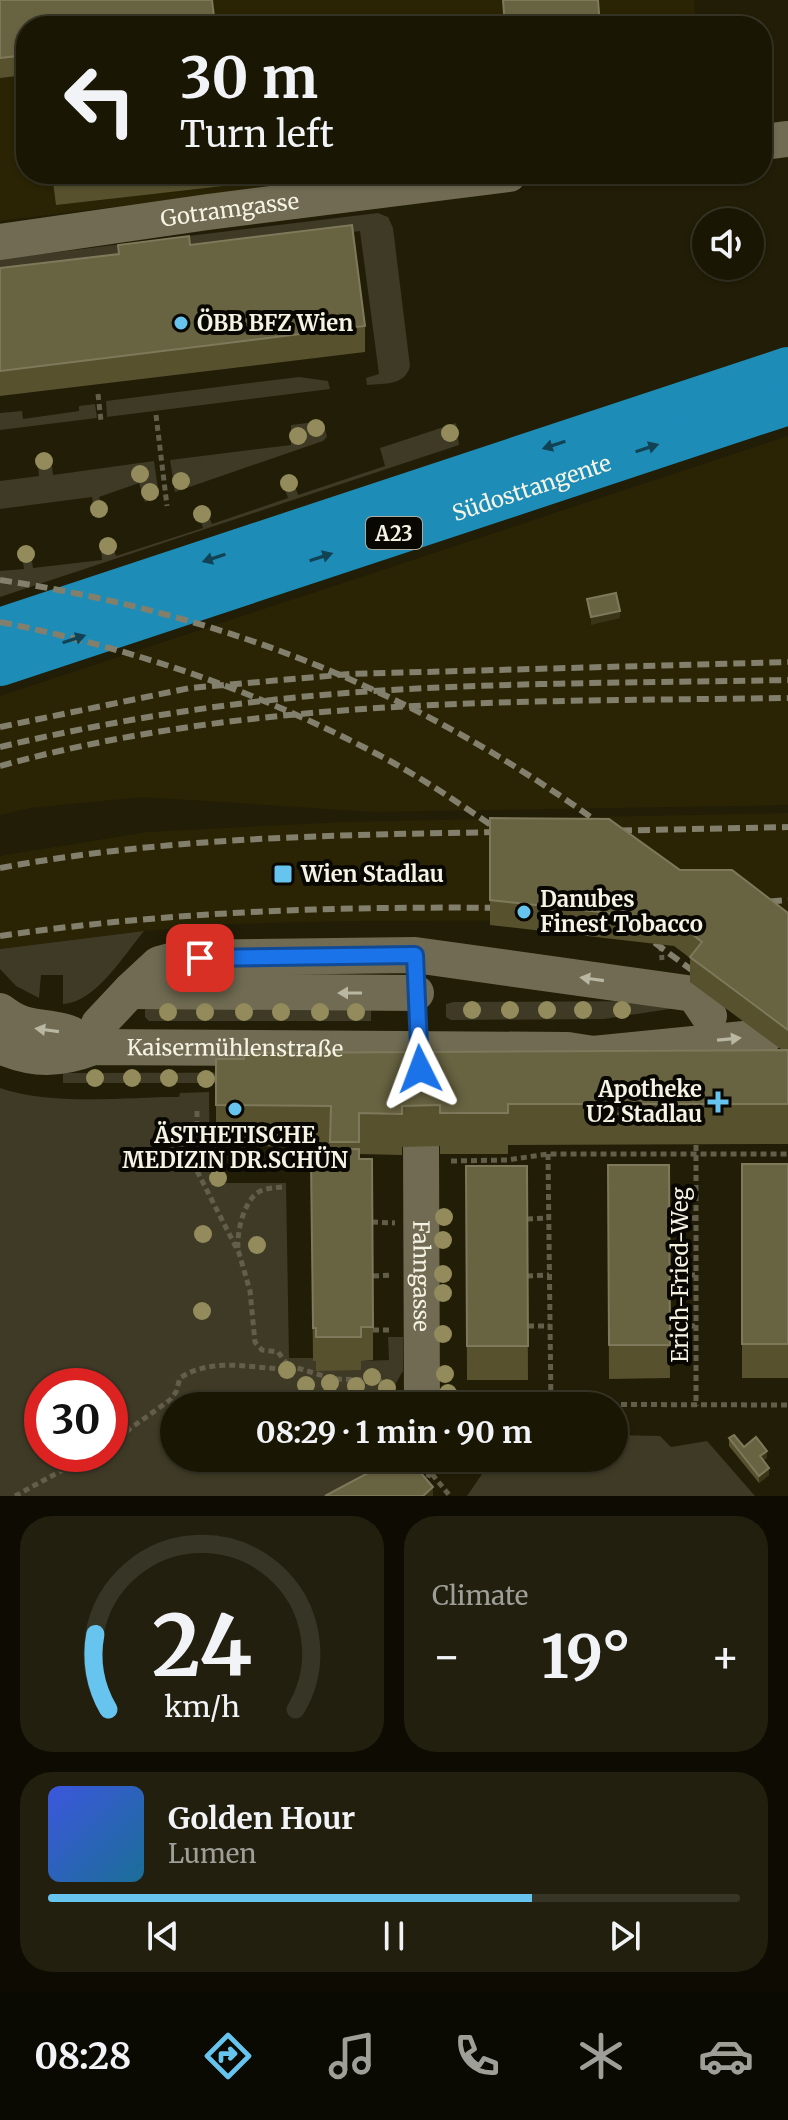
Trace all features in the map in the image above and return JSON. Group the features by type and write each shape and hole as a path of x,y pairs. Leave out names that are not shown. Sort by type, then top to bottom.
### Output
{"highway":[{"name":"Südosttangente","path":"0,630 788,369"},
{"name":"Südosttangente","path":"0,664 788,403"}],"street":[{"name":"Gotramgasse","path":"0,242 430,184"},
{"path":"94,1047 99,1024 159,964 181,958 415,955 420,1065"},
{"name":"Kaisermühlenstraße","path":"0,1046 32,1056 66,1057 94,1047 420,1065 568,1050 719,1013 694,994 415,955"},
{"path":"130,991 416,993"},
{"name":"Kaisermühlenstraße","path":"0,1011 17,1022 34,1028 66,1032 94,1047"},
{"name":"Kaisermühlenstraße","path":"568,1050 593,1054 625,1053 724,1039 764,1037"},
{"name":"Fahngasse","path":"414,1392 429,1154"}],"path":[{"path":"98,394 101,421"},
{"path":"156,415 167,506"},
{"path":"197,1111 197,1171 239,1253"},
{"name":"Erich-Fried-Weg","path":"696,1145 696,1406"},
{"path":"429,1154 507,1160 548,1154 788,1154"},
{"path":"548,1154 551,1392"},
{"path":"282,1187 266,1188 253,1195 237,1235 250,1291 255,1342 262,1350 278,1352 288,1365 333,1379 375,1380 400,1392"},
{"path":"527,1219 548,1218"},
{"path":"669,1218 696,1218"},
{"path":"527,1276 549,1275"},
{"path":"669,1275 696,1275"},
{"path":"528,1326 550,1326"},
{"path":"669,1326 696,1326"},
{"path":"128,1430 170,1400 180,1378 190,1372 215,1364 281,1369 288,1365"},
{"path":"628,1406 788,1405"},
{"path":"15,1496 59,1472"},
{"path":"420,1496 430,1472 450,1496"}],"shaded area":[{"path":"0,0 694,0 695,16 16,16 16,184 298,184 0,221"},
{"path":"378,213 388,217 393,228 410,366 404,377 387,383 367,385 366,378 379,374 360,231 0,277 0,259"},
{"path":"299,377 328,381 330,389 107,417 106,401"},
{"path":"95,404 97,418 0,430 0,413 22,411 23,419 79,411 79,406"},
{"path":"323,421 327,437 323,441 175,492 170,460 291,445 291,425"},
{"path":"456,423 459,445 0,597 0,571 24,569 21,550 30,549 33,568 102,560 100,540 110,538 116,556 203,528 197,509 205,507 212,524 288,498 282,482 292,477 298,495 385,466 380,448"},
{"path":"788,436 788,805 374,812 143,797 30,808 0,815 0,696"},
{"path":"51,456 53,475 154,461 159,496 145,502 139,483 99,497 105,515 95,517 92,497 0,509 0,481 39,476 37,457"},
{"path":"788,813 788,939 704,920 351,921 233,924 144,931 0,949 0,856 147,832 343,822"},
{"path":"144,931 108,976 75,1002 63,1004 63,975 41,975 39,998 16,986 0,969 0,949"},
{"path":"681,1001 689,1006 604,1019 451,1020 446,1017 446,1004 454,1002"},
{"path":"371,1002 371,1021 149,1021 145,1017 145,1005"},
{"path":"373,1072 373,1083 63,1083 63,1073"},
{"path":"0,1088 20,1094 65,1099 179,1097 180,1093 209,1092 210,1183 286,1183 289,1358 313,1358 316,1370 361,1361 389,1360 388,1337 403,1337 403,1371 392,1392 160,1392 160,1472 380,1472 339,1496 0,1496"},
{"path":"628,1435 660,1436 671,1447 707,1441 755,1496 467,1496 483,1472 628,1472"}],"building":[{"path":"0,0 212,0 214,16 16,16 16,56 0,58"},
{"path":"503,0 598,0 599,16 504,16"},
{"name":"ÖBB BFZ Wien","path":"352,225 365,326 0,371 0,268 119,254 118,245 189,236 190,245"},
{"path":"616,593 620,611 591,617 587,599"},
{"path":"490,818 609,819 680,870 732,870 788,913 788,1030 690,957 702,942 674,920 490,900"},
{"path":"788,1050 788,1104 508,1104 508,1113 440,1113 440,1105 402,1106 402,1114 359,1113 359,1142 330,1142 331,1106 216,1105 216,1059 244,1059 244,1053"},
{"path":"359,1149 359,1159 372,1159 373,1327 361,1327 361,1337 316,1337 316,1328 313,1328 311,1160 315,1160 315,1150"},
{"path":"742,1164 788,1164 788,1344 742,1344"},
{"path":"608,1165 669,1165 670,1345 609,1345"},
{"path":"466,1166 527,1166 528,1346 467,1346"},
{"path":"734,1435 744,1447 756,1437 767,1451 760,1456 769,1468 759,1476 729,1438"},
{"path":"370,1472 420,1472 433,1487 423,1496 325,1496"}],"railway":[{"path":"0,580 85,595 166,615 245,638 321,667 395,700 468,738 610,831"},
{"path":"0,622 144,658 238,690 390,761 507,836"},
{"path":"0,727 190,688 350,674 788,662"},
{"path":"0,747 172,713 346,693 512,685 788,680"},
{"path":"0,766 96,743 193,726 292,715 491,703 788,698"},
{"path":"602,831 788,827"},
{"path":"0,868 187,844 502,832"},
{"path":"752,903 788,900"},
{"path":"0,936 128,921 256,912 512,908"},
{"path":"640,932 708,982"}],"place":[{"name":"ÖBB BFZ Wien","path":"181,323"},
{"name":"Wien Stadlau","path":"283,874"},
{"name":"Danubes Finest Tobacco","path":"524,912"},
{"name":"Apotheke U2 Stadlau","path":"718,1102"},
{"name":"ÄSTHETISCHE MEDIZIN DR.SCHÜN","path":"235,1109"}],"route":[{"path":"200,958 415,955 420,1069"}]}
